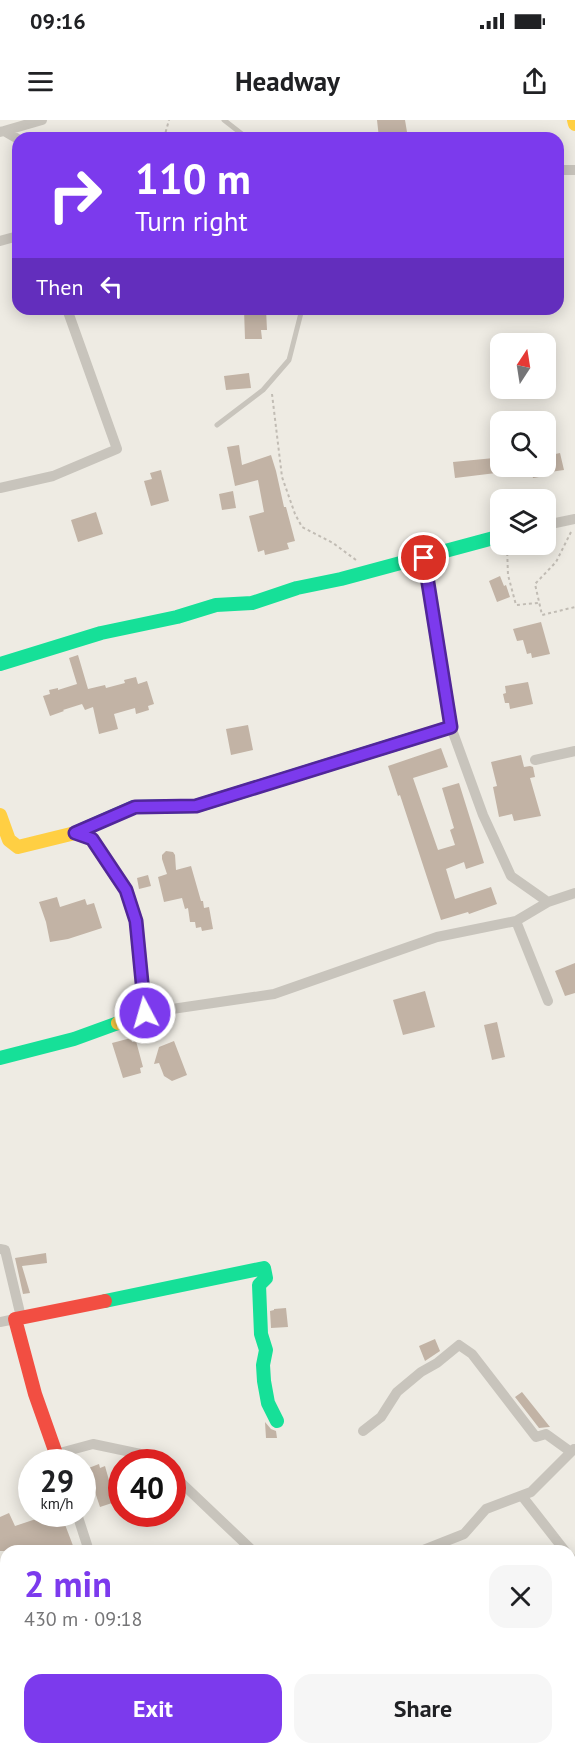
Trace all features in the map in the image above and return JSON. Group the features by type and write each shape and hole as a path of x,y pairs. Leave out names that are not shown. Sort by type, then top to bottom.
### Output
{"street":[{"path":"2,132 42,120"},
{"path":"0,488 53,476 117,449 69,315"},
{"path":"556,523 575,519"},
{"path":"0,664 101,633 177,617 216,605 252,603 297,588 424,558 490,539"},
{"path":"424,558 451,727 483,815 511,876 548,902"},
{"path":"1,822 9,840 18,847 75,833 135,807 196,806 451,727"},
{"path":"536,760 575,751"},
{"path":"75,833 92,839 126,890 136,921 145,1013"},
{"path":"0,1058 74,1039 145,1013 274,994 437,937 516,921 548,902 575,893"},
{"path":"516,921 548,1001"},
{"path":"0,1249 5,1250 35,1394 55,1449"},
{"path":"0,1322 264,1268 266,1278 260,1285 261,1334 266,1350 263,1365 264,1381 268,1403 278,1421"},
{"path":"363,1431 381,1417 397,1392 459,1346 472,1354 536,1437 546,1434 573,1450 531,1492 486,1509 464,1533 435,1545"},
{"path":"80,1449 93,1444 117,1449"},
{"path":"186,1487 247,1545"},
{"path":"522,1496 560,1545"},
{"path":"81,1527 87,1545"}],"lane":[{"path":"224,120 239,132"},
{"path":"217,425 263,390 289,360 300,315"}],"path":[{"path":"270,382 282,477 295,514 302,527 333,543 371,571"},
{"path":"571,532 556,562 535,584 542,615 575,607"},
{"path":"507,555 508,575 516,605 539,603"}],"building":[{"path":"377,120 405,120 407,132 378,132"},
{"path":"244,315 266,315 267,330 261,330 262,339 245,339"},
{"path":"249,373 251,388 226,390 224,376"},
{"path":"239,445 242,465 271,455 295,541 287,543 289,549 265,555 264,550 258,552 249,516 264,512 258,480 235,486 227,447"},
{"path":"560,453 564,470 556,471 556,454"},
{"path":"490,458 490,474 455,478 453,462"},
{"path":"161,470 169,501 151,506 144,481 152,479 150,473"},
{"path":"233,491 236,508 222,510 219,494"},
{"path":"96,512 103,534 78,542 71,520"},
{"path":"500,576 510,597 497,602 489,581"},
{"path":"541,622 550,654 532,658 531,653 527,654 523,640 517,641 513,629"},
{"path":"78,655 88,689 105,685 106,688 125,683 124,680 136,677 138,684 147,681 154,704 148,706 149,710 136,714 135,708 114,714 118,729 99,734 93,707 85,710 82,704 50,716 43,696 50,694 49,690 58,688 58,690 77,684 69,658"},
{"path":"528,682 533,704 510,709 509,703 505,703 503,694 506,693 505,686"},
{"path":"248,725 253,750 231,755 226,729"},
{"path":"441,748 448,767 413,778 438,850 455,845 450,830 454,828 442,788 459,783 484,863 466,869 464,862 446,869 455,899 491,887 497,904 469,914 468,912 441,920 400,795 398,796 388,766"},
{"path":"521,755 524,767 533,767 535,777 530,778 541,816 514,821 512,814 499,817 493,787 497,786 491,762"},
{"path":"166,851 173,852 175,855 176,870 191,866 204,908 209,907 213,929 202,931 201,927 196,928 195,922 190,922 188,908 185,909 182,898 164,902 158,877 167,874 162,859"},
{"path":"148,875 151,886 139,889 137,878"},
{"path":"57,897 60,907 85,899 87,905 94,903 102,928 50,942 39,902"},
{"path":"575,963 575,993 565,996 555,971"},
{"path":"425,991 435,1027 403,1035 393,1000"},
{"path":"497,1022 505,1057 492,1060 484,1025"},
{"path":"131,1038 132,1042 136,1041 143,1067 140,1068 141,1073 123,1078 112,1043"},
{"path":"174,1041 187,1075 172,1081 164,1076 159,1063 154,1064 159,1047"},
{"path":"46,1253 47,1263 22,1266 30,1293 23,1294 15,1258"},
{"path":"286,1308 288,1327 271,1328 270,1311"},
{"path":"435,1339 440,1351 425,1361 419,1346"},
{"path":"522,1392 550,1427 539,1428 515,1397"},
{"path":"265,1422 276,1431 277,1438 266,1438"},
{"path":"99,1464 100,1468 105,1466 108,1477 108,1504 100,1507 96,1495 96,1465"},
{"path":"9,1513 15,1526 18,1525 18,1527 66,1527 73,1545 0,1545 0,1517"}],"traffic: fast":[{"path":"0,664 101,633 177,617 216,605 252,603 297,588 341,579 490,539"},
{"path":"75,833 134,807 196,806 412,739"},
{"path":"0,1058 74,1039 118,1023"},
{"path":"105,1301 264,1268 266,1278 259,1285 261,1334 266,1350 263,1365 264,1381 268,1403 277,1421"}],"traffic: slow":[{"path":"574,120 575,124"},
{"path":"412,739 451,727 424,558"},
{"path":"0,815 9,840 18,847 75,833 92,839 126,890 136,921 145,1013 118,1023"}],"traffic: jam":[{"path":"54,1449 35,1394 15,1319 105,1301"}],"route":[{"path":"145,1013 136,921 126,890 92,839 75,833 135,807 196,806 451,727 424,558"}]}
